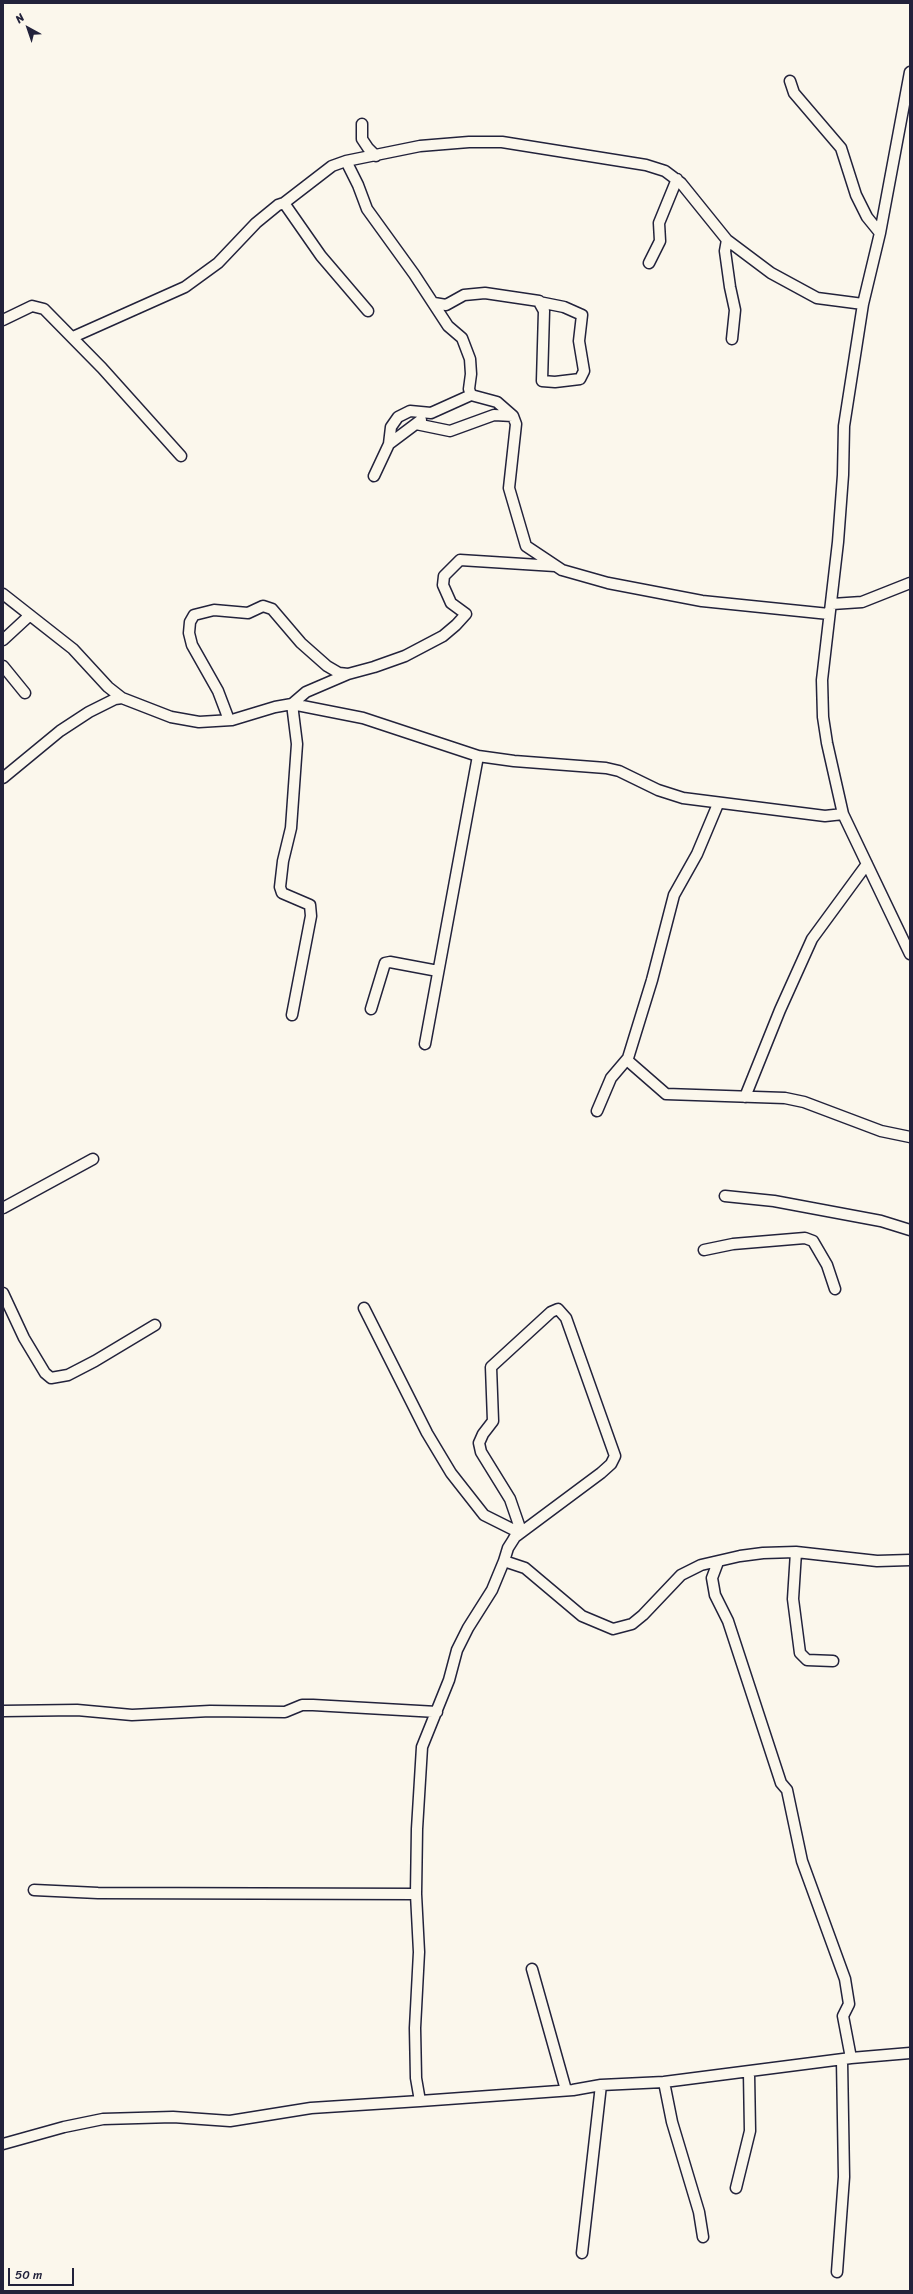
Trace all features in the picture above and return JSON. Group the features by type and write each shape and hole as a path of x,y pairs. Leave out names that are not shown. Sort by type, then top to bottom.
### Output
{"street":[{"path":"910,72 880,233 863,304 844,426 843,475 832,604 822,680 823,717 833,776 843,814 910,954"},
{"path":"790,80 794,93 841,148 856,195 867,217 880,233"},
{"path":"362,124 362,139 376,156"},
{"path":"73,337 185,287 218,263 256,223 332,166 346,161 420,146 502,142 646,165 665,171 677,179 698,202 727,240 771,273 816,298 863,304"},
{"path":"346,161 358,185 367,209 448,326 462,338 470,359 471,374 469,389 471,395"},
{"path":"649,263 660,241 659,223 677,179"},
{"path":"284,203 321,256 368,311"},
{"path":"727,240 725,252 735,310 732,339"},
{"path":"434,304 446,305 464,295 485,293 523,297 564,307 582,315 579,342 584,371 580,379 555,382 542,381 544,311 539,302"},
{"path":"3,320 22,309 38,306 57,320 181,456"},
{"path":"389,444 431,413 471,395 497,402 513,416 516,424 509,488 526,546 524,564"},
{"path":"374,476 389,444 391,428 398,417 410,411 431,413"},
{"path":"416,424 450,432 494,415 513,416"},
{"path":"526,546 562,570 608,583 695,600 830,614"},
{"path":"292,704 306,692 348,674 374,668 405,656 443,636 456,625 466,614 451,603 443,585 444,576 460,560 556,566"},
{"path":"832,604 862,602 910,583"},
{"path":"3,594 29,616 73,649 108,687 122,698 171,717 199,722 229,720 275,706 292,704 363,718 478,756 514,761 606,768 619,771 670,795 718,804 825,816 843,814"},
{"path":"229,720 218,691 192,645 189,633 190,622 194,615 214,610 248,613 263,606 272,609 301,642 327,666 339,673 348,674"},
{"path":"3,640 29,616"},
{"path":"3,666 25,693"},
{"path":"106,702 108,687"},
{"path":"4,777 60,731 106,702 122,698"},
{"path":"292,704 297,744 291,828 283,862 280,887 282,893 310,905 311,916 292,1015"},
{"path":"425,1044 478,756"},
{"path":"597,1111 610,1078 627,1060 652,980 674,895 697,854 718,804"},
{"path":"745,1097 780,1010 812,939 867,864"},
{"path":"371,1009 384,963 390,962 438,971"},
{"path":"627,1060 666,1094 785,1098 804,1102 881,1131 910,1137"},
{"path":"3,1208 93,1159"},
{"path":"725,1196 774,1201 881,1221 910,1230"},
{"path":"704,1250 733,1244 805,1238 813,1241 827,1265 835,1289"},
{"path":"3,1293 24,1338 45,1373 50,1378 68,1375 88,1365 155,1325"},
{"path":"364,1308 427,1433 450,1473 484,1515 515,1536"},
{"path":"420,2101 416,2078 415,2050 419,1952 416,1894 420,1764 422,1747 449,1680 457,1650 468,1628 492,1590 508,1548 515,1536 520,1528 510,1499 482,1452 479,1443 483,1434 493,1422 491,1367 551,1312 558,1309 566,1318 615,1456 611,1464 601,1473 515,1536"},
{"path":"504,1561 525,1568 582,1616 612,1629 632,1624 643,1615 681,1575 701,1565 749,1554 796,1552 877,1561 910,1560"},
{"path":"796,1552 793,1599 800,1654 807,1660 833,1661"},
{"path":"718,1562 712,1578 715,1595 728,1621 782,1783 787,1790 802,1861 845,1979 849,2004 844,2016 847,2059 844,2177 837,2272"},
{"path":"3,1711 77,1710 132,1715 210,1711 285,1712 302,1705 313,1705 437,1712"},
{"path":"34,1890 106,1893 416,1894"},
{"path":"532,1969 566,2090"},
{"path":"3,2144 64,2127 103,2119 173,2117 230,2121 311,2108 566,2090 602,2084 664,2082 749,2073 847,2059 910,2053"},
{"path":"736,2188 750,2131 749,2073"},
{"path":"664,2082 672,2122 699,2212 703,2237"},
{"path":"582,2253 602,2084"}]}
